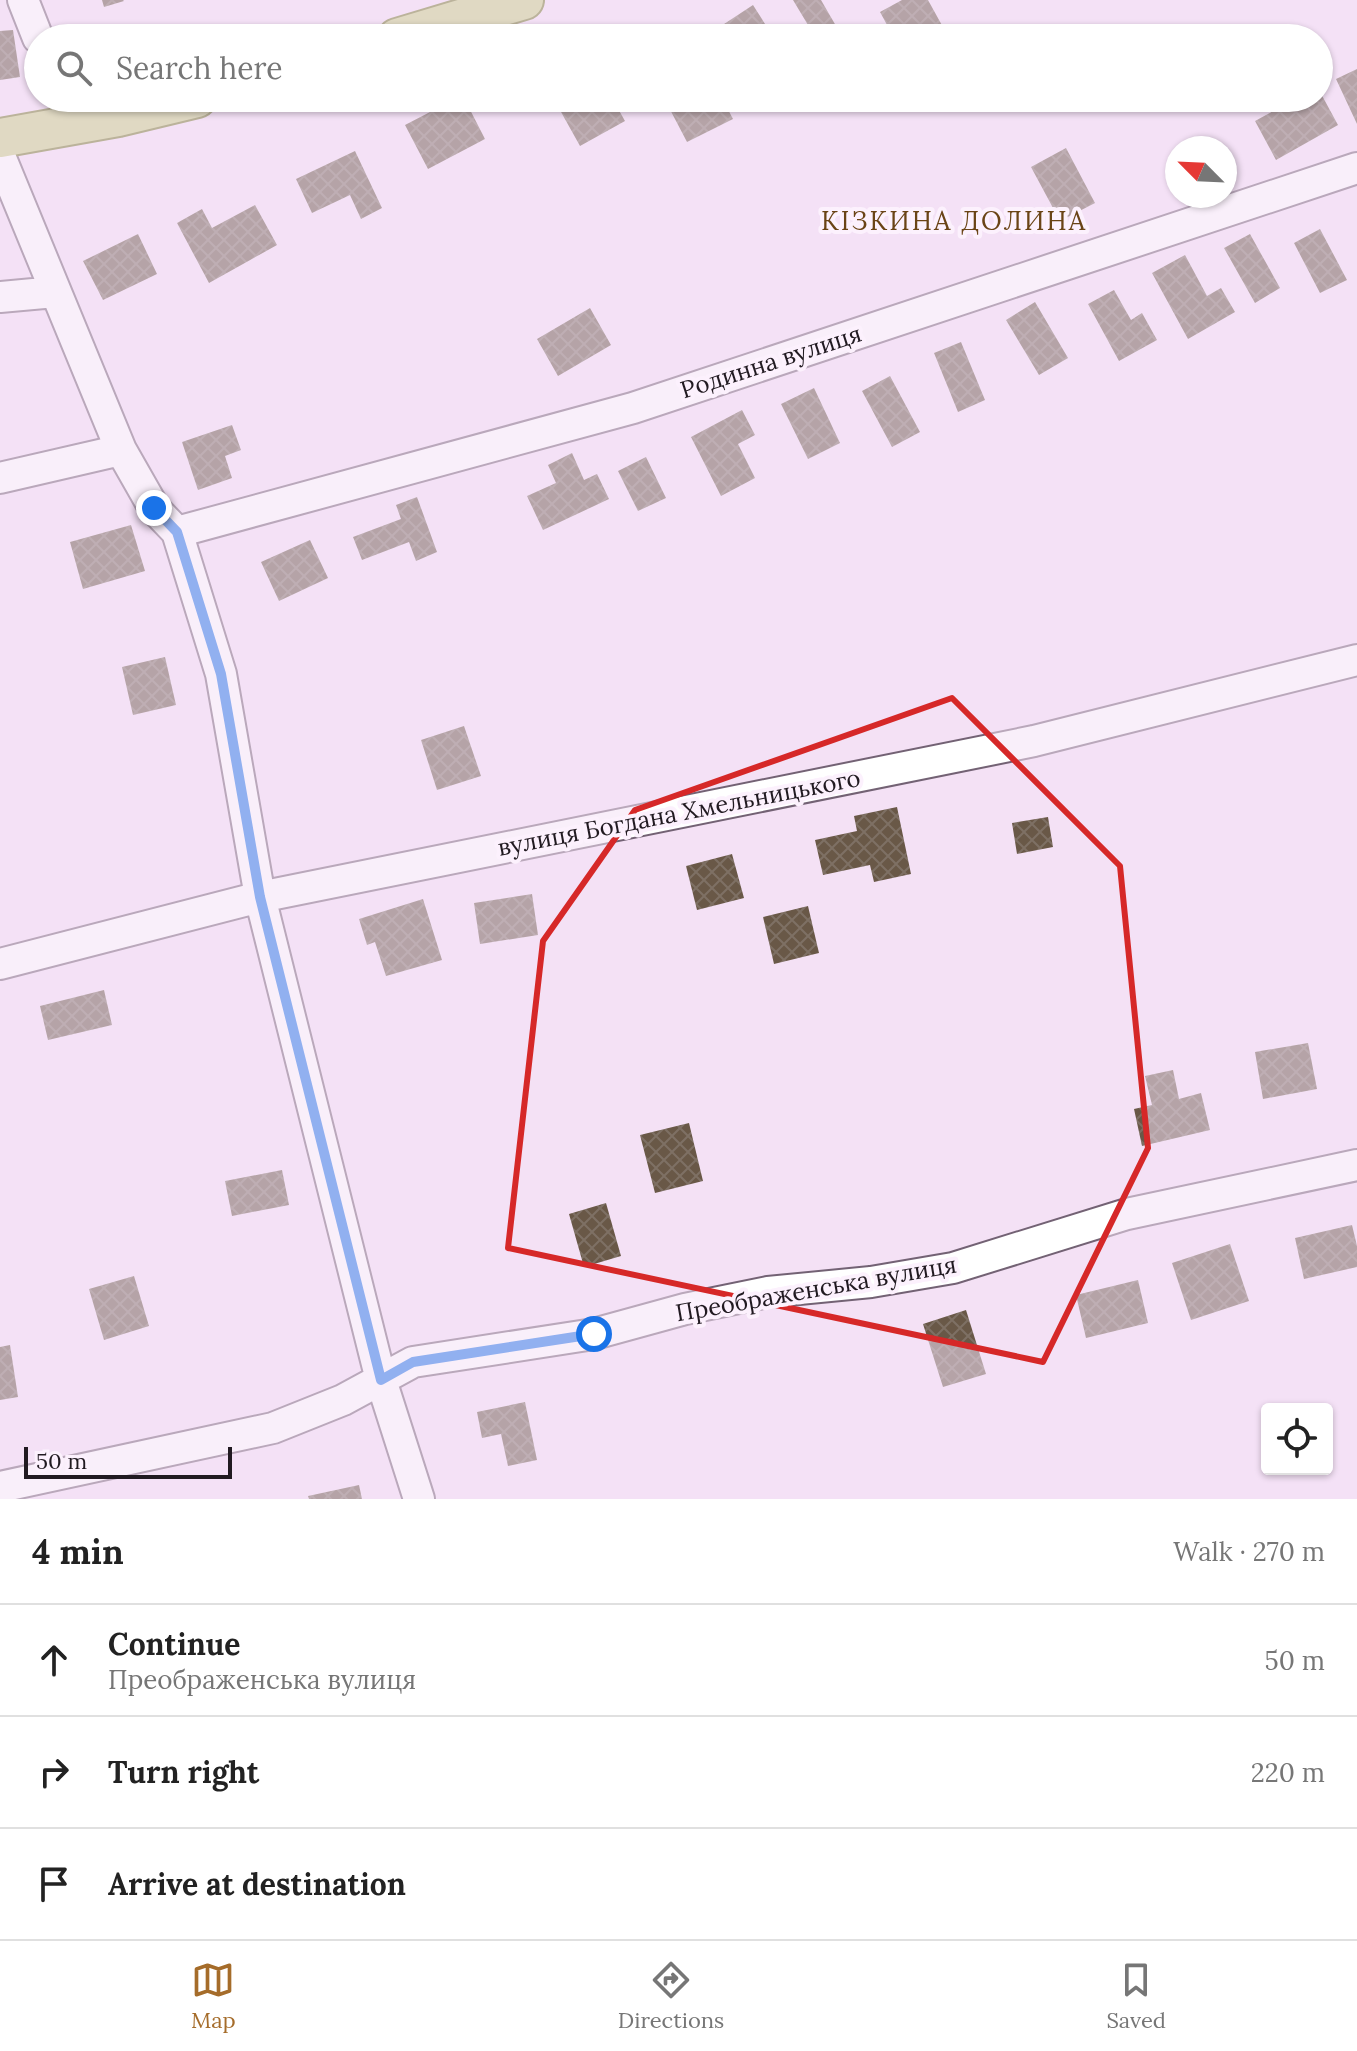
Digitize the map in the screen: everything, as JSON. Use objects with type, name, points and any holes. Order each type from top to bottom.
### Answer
[{"type":"main road","points":[[444,24],[524,0]]},
{"type":"main road","points":[[0,138],[66,112]]},
{"type":"street","points":[[23,0],[32,24]]},
{"type":"street","points":[[0,156],[121,450],[154,508],[177,532],[221,674],[260,897],[381,1380],[419,1499]]},
{"type":"street","name":"Родинна вулиця","points":[[177,532],[633,408],[1357,168]]},
{"type":"street","points":[[0,297],[55,292]]},
{"type":"street","points":[[0,478],[121,450]]},
{"type":"street","name":"вулиця Богдана Хмельницького","points":[[0,964],[260,897],[1034,741],[1357,660]]},
{"type":"street","name":"Преображенська вулиця","points":[[0,1487],[273,1428],[343,1400],[413,1362],[594,1334],[685,1309],[768,1292],[871,1282],[953,1268],[1127,1214],[1357,1165]]},
{"type":"highlighted area","points":[[952,698],[1120,866],[1148,1148],[1043,1362],[508,1248],[543,941],[635,810]]},
{"type":"building","points":[[102,0],[123,0],[124,1],[104,7]]},
{"type":"building","points":[[793,0],[821,0],[835,24],[807,24]]},
{"type":"building","points":[[902,0],[928,0],[941,24],[887,24],[880,12]]},
{"type":"building","points":[[753,5],[765,24],[724,24]]},
{"type":"building","points":[[13,30],[20,77],[0,80],[0,31]]},
{"type":"building","points":[[1357,69],[1357,124],[1336,79]]},
{"type":"building","points":[[430,112],[471,112],[485,139],[428,169],[405,125]]},
{"type":"building","points":[[561,112],[620,112],[625,121],[580,146]]},
{"type":"building","points":[[671,112],[729,112],[733,119],[687,142]]},
{"type":"building","points":[[1271,112],[1331,112],[1338,125],[1276,160],[1255,121]]},
{"type":"building","points":[[1066,148],[1095,203],[1060,221],[1031,167]]},
{"type":"building","points":[[355,151],[382,208],[361,219],[350,195],[312,213],[296,179]]},
{"type":"building","points":[[255,205],[277,245],[209,283],[177,223],[202,209],[212,228]]},
{"type":"building","points":[[1320,229],[1347,280],[1320,293],[1294,243]]},
{"type":"building","points":[[138,234],[157,274],[103,300],[83,261]]},
{"type":"building","points":[[1250,234],[1280,288],[1255,303],[1224,248]]},
{"type":"building","points":[[1185,255],[1207,296],[1221,288],[1235,312],[1188,339],[1152,273]]},
{"type":"building","points":[[1114,290],[1131,320],[1142,313],[1157,340],[1119,361],[1088,304]]},
{"type":"building","points":[[1035,302],[1068,358],[1039,375],[1006,320]]},
{"type":"building","points":[[590,308],[611,345],[558,376],[537,339]]},
{"type":"building","points":[[961,342],[985,400],[958,412],[934,353]]},
{"type":"building","points":[[890,376],[920,432],[892,447],[862,391]]},
{"type":"building","points":[[814,388],[840,443],[808,459],[781,404]]},
{"type":"building","points":[[742,410],[755,435],[738,444],[755,478],[721,496],[691,437]]},
{"type":"building","points":[[232,425],[241,450],[225,456],[232,478],[198,490],[182,442]]},
{"type":"building","points":[[572,453],[584,480],[597,474],[609,499],[543,530],[527,496],[556,483],[548,465]]},
{"type":"building","points":[[646,457],[666,498],[638,511],[618,471]]},
{"type":"building","points":[[417,497],[437,552],[416,561],[409,542],[362,560],[353,537],[401,519],[396,505]]},
{"type":"building","points":[[131,525],[145,571],[83,589],[70,542]]},
{"type":"building","points":[[310,540],[328,578],[279,601],[261,562]]},
{"type":"building","points":[[165,657],[176,705],[133,715],[122,667]]},
{"type":"building","points":[[464,726],[481,776],[437,790],[421,740]]},
{"type":"building","points":[[897,807],[911,874],[874,882],[870,865],[823,875],[815,840],[857,831],[854,816]]},
{"type":"building","points":[[1048,817],[1053,847],[1017,854],[1012,823]]},
{"type":"building","points":[[732,854],[744,898],[697,910],[686,866]]},
{"type":"building","points":[[532,894],[538,935],[480,944],[474,903]]},
{"type":"building","points":[[423,899],[442,960],[386,976],[375,942],[367,945],[359,919]]},
{"type":"building","points":[[808,906],[819,953],[774,964],[763,917]]},
{"type":"building","points":[[104,990],[112,1025],[48,1040],[40,1006]]},
{"type":"building","points":[[1308,1043],[1317,1089],[1263,1099],[1255,1052]]},
{"type":"building","points":[[1173,1070],[1179,1099],[1201,1093],[1210,1130],[1142,1146],[1134,1109],[1152,1105],[1145,1076]]},
{"type":"building","points":[[689,1123],[703,1181],[655,1193],[640,1135]]},
{"type":"building","points":[[282,1170],[289,1205],[232,1216],[225,1181]]},
{"type":"building","points":[[606,1203],[621,1256],[584,1267],[569,1214]]},
{"type":"building","points":[[1352,1225],[1357,1246],[1357,1267],[1304,1279],[1295,1238]]},
{"type":"building","points":[[1230,1244],[1249,1301],[1191,1320],[1172,1263]]},
{"type":"building","points":[[134,1276],[149,1326],[104,1340],[89,1289]]},
{"type":"building","points":[[1138,1280],[1148,1323],[1086,1338],[1076,1295]]},
{"type":"building","points":[[966,1310],[986,1374],[943,1387],[923,1324]]},
{"type":"building","points":[[10,1345],[18,1397],[0,1400],[0,1347]]},
{"type":"building","points":[[525,1402],[537,1460],[508,1466],[501,1434],[482,1438],[477,1412]]},
{"type":"building","points":[[359,1485],[362,1499],[309,1499],[308,1496]]},
{"type":"district","name":"КІЗКИНА ДОЛИНА","points":[[954,221]]},
{"type":"route","points":[[154,508],[177,532],[221,674],[260,897],[381,1380],[413,1362],[594,1334]]}]
